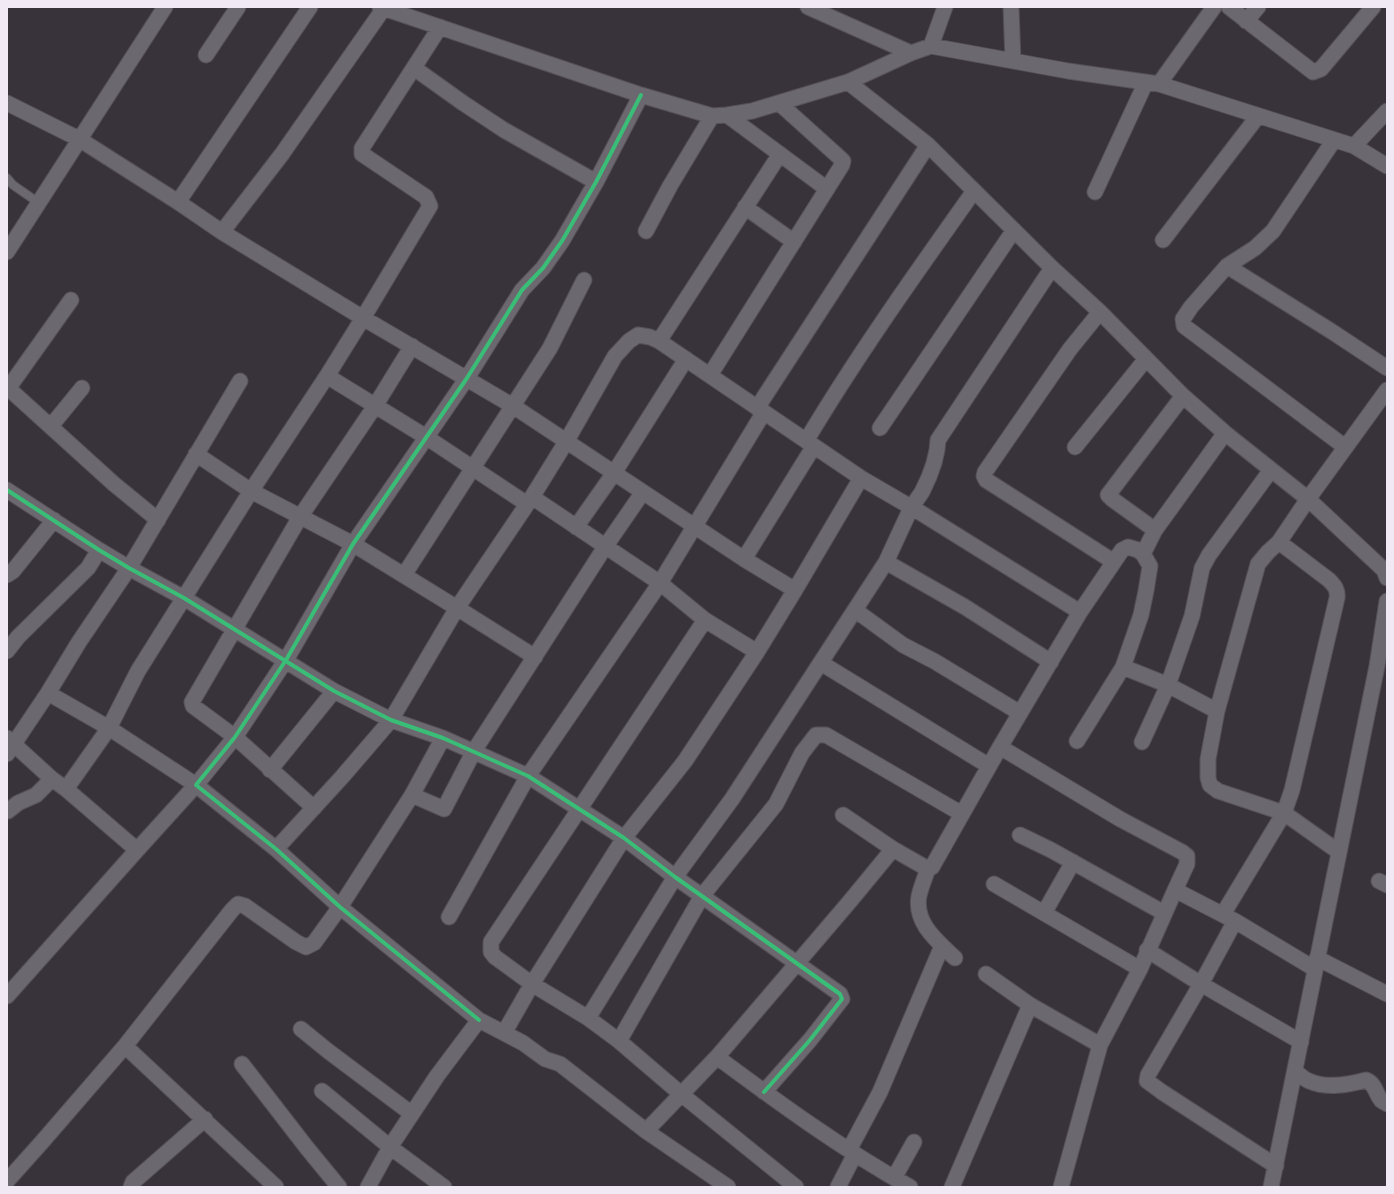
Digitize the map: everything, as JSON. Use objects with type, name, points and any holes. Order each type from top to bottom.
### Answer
[{"type":"street","points":[[7,252],[165,7]]},
{"type":"street","points":[[206,55],[238,7]]},
{"type":"street","points":[[178,202],[310,7]]},
{"type":"street","points":[[808,7],[911,53]]},
{"type":"street","points":[[931,46],[945,7]]},
{"type":"street","points":[[1011,7],[1013,61]]},
{"type":"street","points":[[1094,192],[1152,83],[1214,7]]},
{"type":"street","points":[[1228,7],[1313,72],[1321,69],[1373,7]]},
{"type":"street","points":[[1246,22],[1258,7]]},
{"type":"street","points":[[222,232],[282,154],[382,8],[641,95],[712,116],[752,111],[848,82],[911,53],[931,46],[1068,71],[1152,83],[1354,146],[1387,166]]},
{"type":"street","points":[[66,789],[109,728],[138,671],[250,491],[327,376],[430,206],[426,197],[362,154],[362,148],[440,27]]},
{"type":"street","points":[[414,68],[504,130],[596,182]]},
{"type":"street","points":[[848,82],[928,145],[1052,268],[1100,312],[1183,396],[1225,433],[1308,498],[1384,570],[1387,578]]},
{"type":"street","points":[[7,996],[196,785],[235,737],[286,660],[353,544],[466,378],[522,290],[544,268],[562,241],[596,182],[641,95]]},
{"type":"street","points":[[7,103],[79,140],[178,202],[222,232],[363,318],[513,406],[695,525],[744,559],[795,590]]},
{"type":"street","points":[[710,375],[842,165],[840,158],[779,103]]},
{"type":"street","points":[[1354,146],[1387,111]]},
{"type":"street","points":[[727,115],[827,189]]},
{"type":"street","points":[[646,231],[670,186],[712,116]]},
{"type":"street","points":[[1163,240],[1258,116]]},
{"type":"street","points":[[1334,140],[1273,231],[1255,248],[1227,266],[1191,307],[1183,319],[1184,326],[1345,447]]},
{"type":"street","points":[[449,917],[528,776],[660,584],[760,410],[928,145]]},
{"type":"street","points":[[659,341],[780,154]]},
{"type":"street","points":[[744,559],[810,444],[832,396],[903,291],[974,191]]},
{"type":"street","points":[[745,207],[794,242]]},
{"type":"street","points":[[880,428],[1014,230]]},
{"type":"street","points":[[1227,266],[1387,368]]},
{"type":"street","points":[[588,1018],[675,877],[732,799],[886,562],[911,508],[922,492],[932,470],[938,440],[1052,268]]},
{"type":"street","points":[[404,575],[550,348],[584,280]]},
{"type":"street","points":[[71,300],[8,389],[114,484],[158,520]]},
{"type":"street","points":[[1100,312],[1070,348],[984,472],[984,476],[986,480],[1114,562]]},
{"type":"street","points":[[276,849],[391,720],[457,608],[530,500],[566,442],[615,356],[629,341],[638,335],[650,337],[659,341],[861,478],[1080,612]]},
{"type":"street","points":[[314,808],[235,737],[193,706],[192,702],[300,517],[375,406],[412,346]]},
{"type":"street","points":[[1075,448],[1146,358]]},
{"type":"street","points":[[576,527],[614,473],[686,359]]},
{"type":"street","points":[[327,376],[473,468],[576,527],[660,584],[705,620],[756,652]]},
{"type":"street","points":[[137,850],[66,789],[9,745],[48,693],[79,642],[129,568],[240,381]]},
{"type":"street","points":[[51,426],[82,388]]},
{"type":"street","points":[[1339,852],[1284,813],[1218,791],[1210,785],[1208,778],[1208,759],[1217,711],[1258,564],[1279,542],[1308,498],[1387,390]]},
{"type":"street","points":[[1155,530],[1108,495],[1183,396]]},
{"type":"street","points":[[1143,554],[1155,530],[1225,433]]},
{"type":"street","points":[[196,454],[250,491],[353,544],[535,657]]},
{"type":"street","points":[[1142,742],[1168,685],[1192,616],[1202,568],[1209,555],[1271,470]]},
{"type":"street","points":[[504,1032],[532,984],[624,838],[685,761],[756,652],[795,590],[861,478]]},
{"type":"street","points":[[7,490],[99,550],[184,598],[334,691],[391,720],[443,738],[528,776],[580,808],[624,838],[675,877],[840,994],[842,999],[810,1040],[764,1092]]},
{"type":"street","points":[[412,795],[444,809],[474,751],[604,547],[643,492]]},
{"type":"street","points":[[7,575],[13,571],[54,520]]},
{"type":"street","points":[[1276,1166],[1147,1081],[1148,1075],[1201,984],[1229,918],[1284,813],[1292,790],[1338,591],[1334,584],[1279,542]]},
{"type":"street","points":[[955,958],[942,946],[923,924],[920,916],[919,897],[928,869],[932,867],[1000,747],[1080,612],[1122,550],[1128,547],[1138,550],[1143,554],[1150,566],[1141,615],[1123,667],[1077,741]]},
{"type":"street","points":[[7,650],[88,568],[99,550]]},
{"type":"street","points":[[886,562],[965,607],[1051,662]]},
{"type":"street","points":[[1271,1187],[1296,1072],[1339,852],[1382,667],[1387,601]]},
{"type":"street","points":[[855,610],[903,645],[934,661],[1020,713]]},
{"type":"street","points":[[705,620],[491,942],[491,952],[495,957],[532,984],[588,1018],[618,1041],[796,1187]]},
{"type":"street","points":[[821,662],[989,766]]},
{"type":"street","points":[[1123,667],[1168,685],[1217,711]]},
{"type":"street","points":[[270,770],[334,691]]},
{"type":"street","points":[[48,693],[109,728],[196,785],[276,849],[340,906],[479,1020],[523,1043],[545,1059],[560,1064],[646,1131],[728,1187]]},
{"type":"street","points":[[618,1041],[702,896],[776,804],[802,753],[816,735],[826,735],[962,814]]},
{"type":"street","points":[[7,1181],[125,1046],[238,904],[245,906],[296,942],[306,947],[314,943],[340,906],[412,795],[443,738]]},
{"type":"street","points":[[1000,747],[1120,819],[1187,856],[1187,864],[1147,950],[1140,969],[1100,1045],[1061,1187]]},
{"type":"street","points":[[8,811],[18,803],[36,795],[52,778]]},
{"type":"street","points":[[843,815],[893,849],[928,869]]},
{"type":"street","points":[[1020,835],[1073,862],[1164,914]]},
{"type":"street","points":[[646,1131],[717,1057],[893,849]]},
{"type":"street","points":[[1044,913],[1073,862]]},
{"type":"street","points":[[994,884],[1140,969]]},
{"type":"street","points":[[1175,890],[1316,964],[1387,994]]},
{"type":"street","points":[[838,1187],[942,946]]},
{"type":"street","points":[[1147,950],[1201,984],[1301,1042]]},
{"type":"street","points":[[986,974],[1030,1005],[1100,1045]]},
{"type":"street","points":[[952,1187],[1030,1005]]},
{"type":"street","points":[[368,1187],[390,1147],[437,1076],[479,1020]]},
{"type":"street","points":[[301,1029],[412,1114]]},
{"type":"street","points":[[125,1046],[276,1187]]},
{"type":"street","points":[[717,1057],[764,1092],[852,1152],[910,1187]]},
{"type":"street","points":[[242,1064],[339,1187]]},
{"type":"street","points":[[1296,1072],[1310,1081],[1324,1085],[1340,1086],[1366,1080],[1375,1088],[1381,1100],[1387,1104]]},
{"type":"street","points":[[322,1091],[390,1147],[444,1187]]},
{"type":"street","points":[[131,1187],[133,1182],[204,1120]]},
{"type":"street","points":[[894,1178],[914,1142]]},
{"type":"lane","points":[[7,178],[14,185],[39,203]]},
{"type":"cycle path","points":[[479,1020],[340,907],[276,849],[196,785],[235,737],[286,660],[353,544],[467,378],[522,290],[543,268],[562,241],[596,182],[641,95]]},
{"type":"cycle path","points":[[7,490],[99,550],[184,598],[334,691],[391,720],[443,738],[528,776],[624,838],[675,877],[840,994],[842,999],[810,1040],[764,1092]]}]
